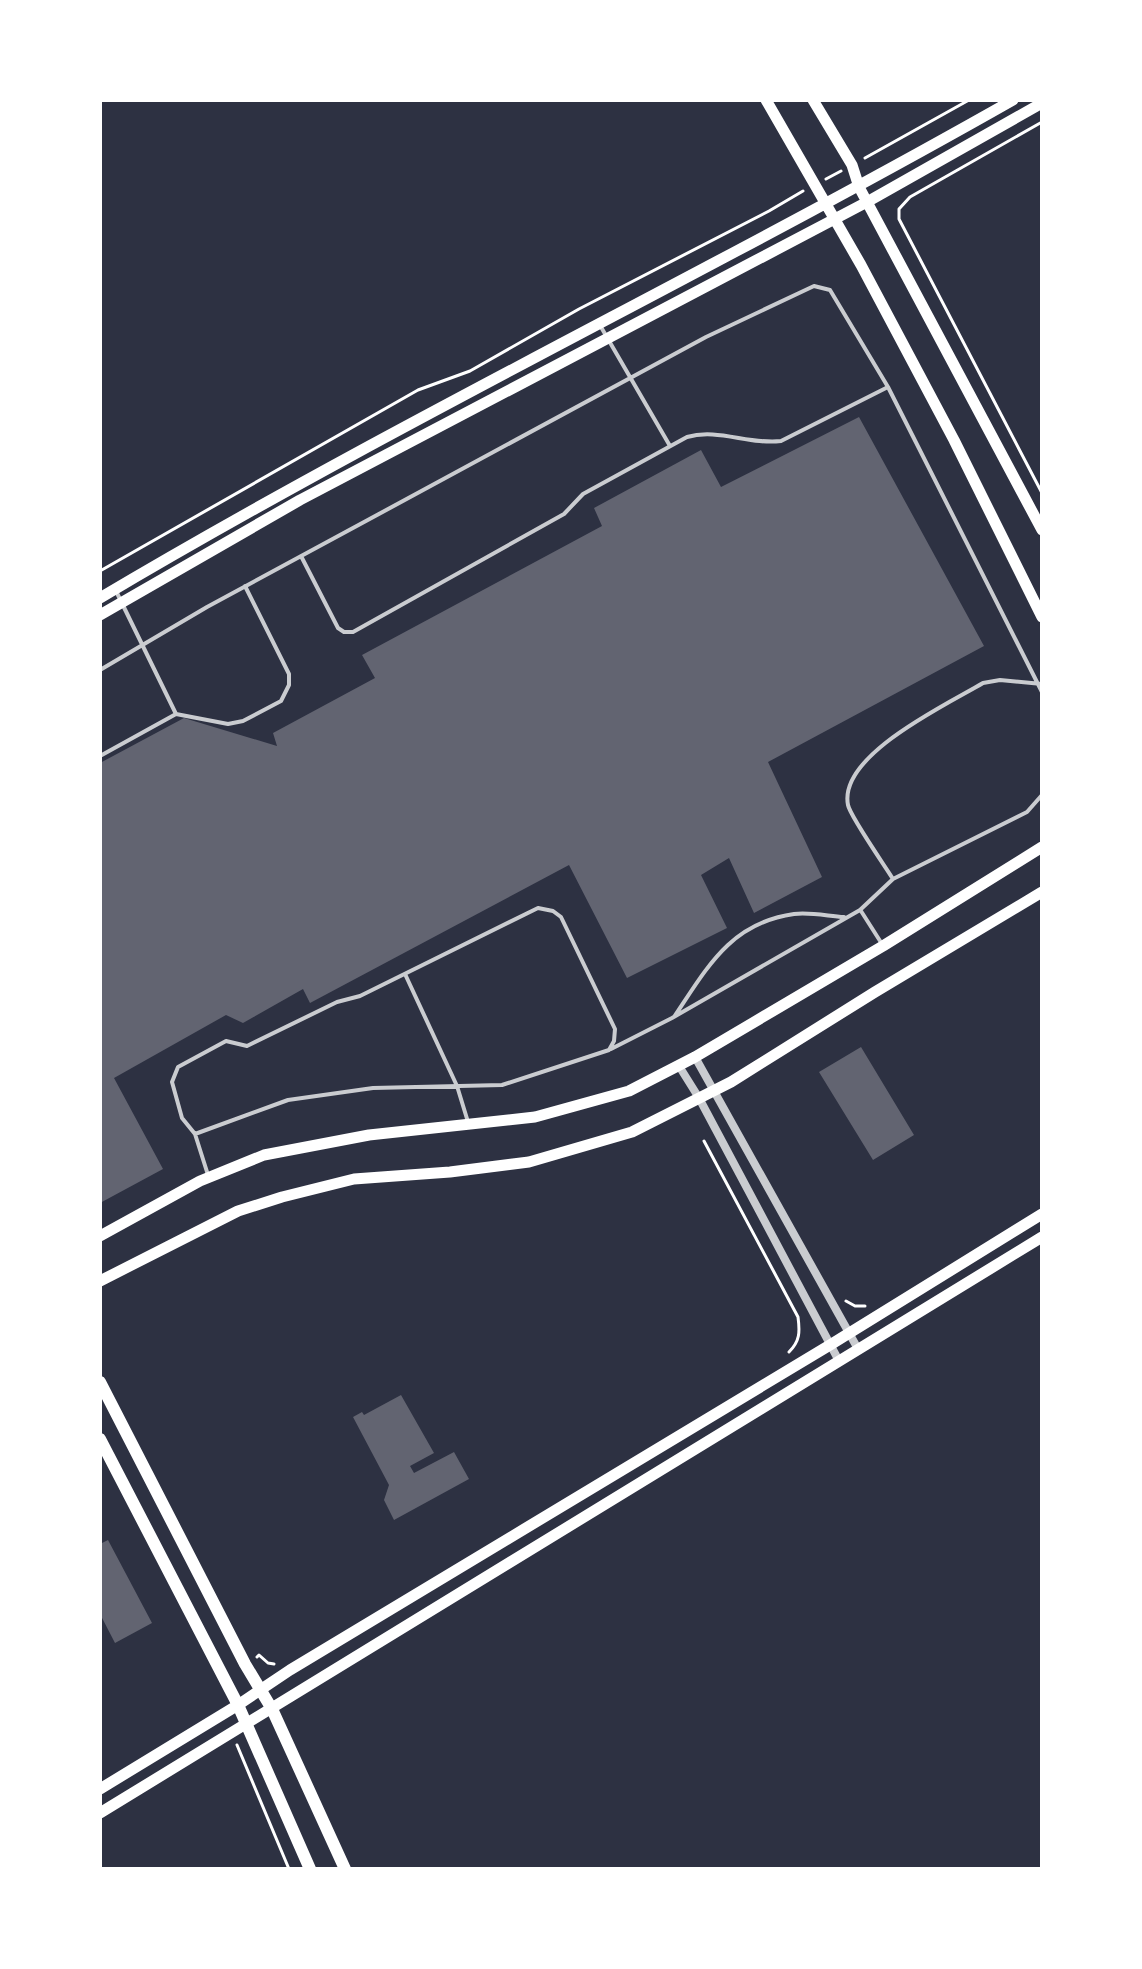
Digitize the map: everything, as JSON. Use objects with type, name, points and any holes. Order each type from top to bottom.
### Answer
[{"type":"main road","points":[[766,100],[861,265],[954,440],[1042,617]]},
{"type":"main road","points":[[813,100],[852,165],[859,187],[1042,530]]},
{"type":"main road","points":[[100,598],[292,487],[859,187],[1013,100]]},
{"type":"main road","points":[[100,615],[300,500],[867,202],[1042,103]]},
{"type":"main road","points":[[100,1236],[209,1178],[264,1155],[369,1135],[535,1117],[629,1091],[695,1057],[883,946],[1042,847]]},
{"type":"main road","points":[[100,1281],[238,1211],[282,1197],[354,1179],[529,1162],[632,1132],[714,1092],[1042,892]]},
{"type":"main road","points":[[100,1789],[1042,1214]]},
{"type":"main road","points":[[100,1813],[1042,1237]]},
{"type":"main road","points":[[100,1382],[259,1690],[272,1709],[345,1869]]},
{"type":"main road","points":[[100,1439],[238,1705],[310,1869]]},
{"type":"street","points":[[695,1057],[858,1349]]},
{"type":"street","points":[[679,1066],[839,1361]]},
{"type":"lane","points":[[100,670],[245,586],[706,337],[814,286],[830,290],[888,387],[1042,692]]},
{"type":"lane","points":[[599,325],[670,446]]},
{"type":"lane","points":[[301,556],[338,628],[353,632],[564,514],[583,494],[698,433],[765,443],[781,441],[888,387]]},
{"type":"lane","points":[[100,756],[176,714],[234,723],[281,701],[286,693],[289,674],[245,586]]},
{"type":"lane","points":[[115,589],[176,714]]},
{"type":"lane","points":[[893,879],[848,806],[850,788],[857,770],[880,745],[983,683],[1000,680],[1040,685]]},
{"type":"lane","points":[[195,1134],[288,1100],[373,1088],[502,1085],[609,1050],[672,1018],[847,918],[893,879],[1027,812],[1042,795]]},
{"type":"lane","points":[[209,1178],[195,1134],[182,1118],[172,1082],[178,1067],[226,1041],[247,1046],[337,1002],[360,996],[538,908],[553,911],[561,917],[615,1029],[609,1050]]},
{"type":"lane","points":[[860,910],[883,946]]},
{"type":"lane","points":[[672,1018],[712,960],[736,936],[760,923],[796,914],[847,918]]},
{"type":"lane","points":[[405,974],[457,1086],[469,1124]]},
{"type":"path","points":[[826,179],[969,100]]},
{"type":"path","points":[[1042,122],[910,197],[899,209],[899,219],[1042,493]]},
{"type":"path","points":[[100,571],[418,390],[470,371],[579,309],[801,192]]},
{"type":"path","points":[[704,1141],[795,1311]]},
{"type":"path","points":[[232,1734],[289,1869]]},
{"type":"building","points":[[859,417],[984,646],[768,762],[822,877],[754,913],[729,858],[701,875],[727,928],[627,978],[569,865],[310,1003],[303,989],[243,1023],[226,1015],[114,1078],[163,1169],[100,1203],[100,763],[184,718],[277,746],[273,733],[375,678],[362,655],[602,526],[594,508],[701,450],[721,487]]},
{"type":"building","points":[[861,1047],[914,1135],[873,1160],[819,1072]]},
{"type":"building","points":[[401,1395],[434,1453],[410,1466],[414,1473],[454,1452],[469,1479],[394,1520],[384,1500],[389,1485],[353,1417],[362,1412],[364,1415]]},
{"type":"building","points":[[108,1540],[152,1623],[115,1643],[100,1614],[100,1544]]}]
